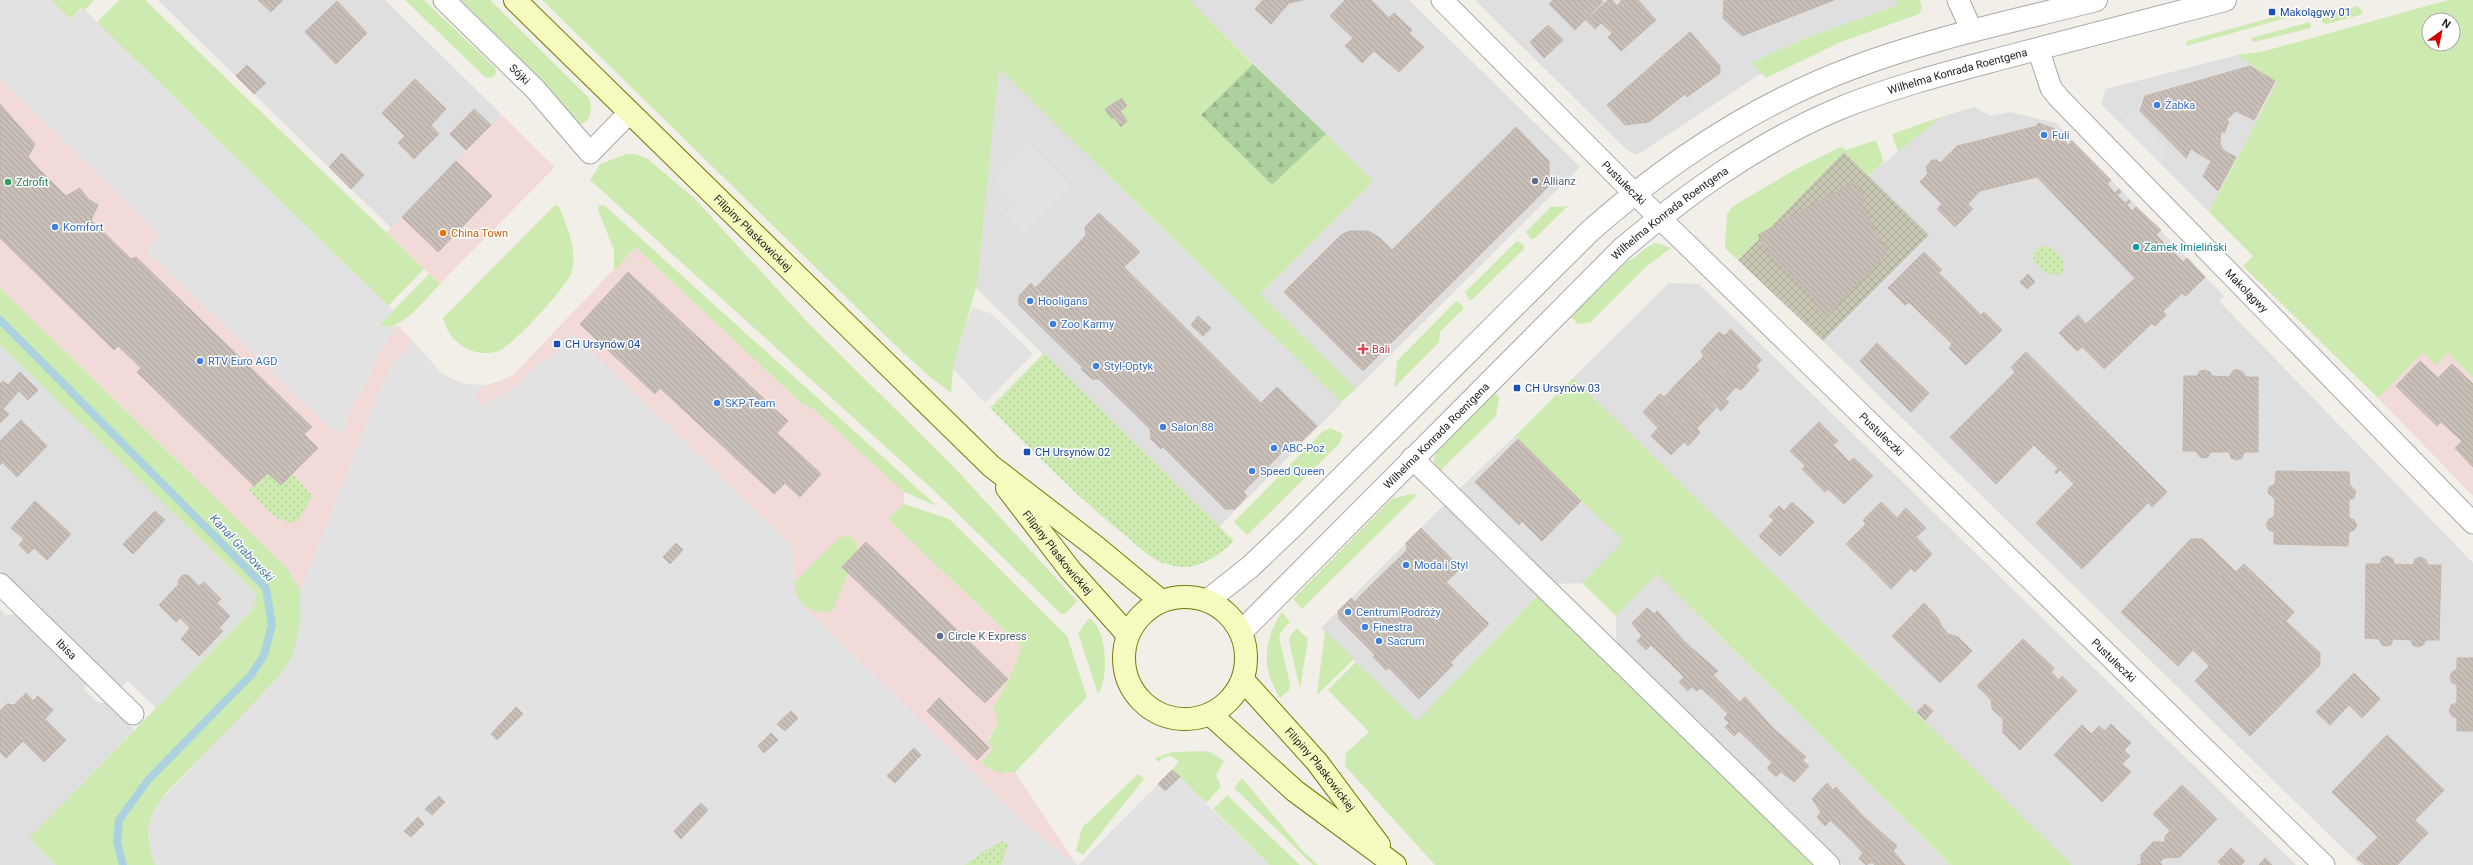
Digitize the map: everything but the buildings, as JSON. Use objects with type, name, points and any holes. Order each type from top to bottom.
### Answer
[{"type":"main road","name":"Filipiny Płaskowickiej","points":[[515,0],[991,466],[1096,547],[1161,601]]},
{"type":"main road","name":"Filipiny Płaskowickiej","points":[[991,466],[1070,570],[1128,635]]},
{"type":"main road","points":[[1176,597],[1192,597],[1207,600],[1223,610],[1241,632],[1246,648],[1246,664],[1243,680],[1230,700],[1210,714],[1200,718],[1177,719],[1153,710],[1142,701],[1126,676],[1124,655],[1128,635],[1137,620],[1148,609],[1161,601],[1176,597]]},
{"type":"main road","name":"Filipiny Płaskowickiej","points":[[1243,680],[1317,762],[1394,864]]},
{"type":"main road","name":"Filipiny Płaskowickiej","points":[[1210,714],[1295,791],[1394,864]]},
{"type":"street","name":"Sójki","points":[[444,0],[535,89],[590,153],[629,113]]},
{"type":"street","name":"Pustułeczki","points":[[1442,0],[1634,193],[2324,865]]},
{"type":"street","points":[[1958,0],[1972,31]]},
{"type":"street","points":[[1207,600],[1250,567],[1291,528],[1590,231],[1634,193],[1722,131],[1798,90],[1852,68],[1972,31],[2096,0]]},
{"type":"street","name":"Wilhelma Konrada Roentgena","points":[[1241,632],[1587,282],[1660,217],[1748,155],[1838,109],[1920,80],[2225,0]]},
{"type":"street","name":"Makolągwy","points":[[2038,49],[2051,88],[2058,97],[2473,523]]},
{"type":"street","points":[[1412,458],[1829,865]]},
{"type":"street","name":"Ibisa","points":[[0,584],[133,714]]},
{"type":"shaded area","points":[[0,0],[51,0],[70,19],[85,10],[393,311],[380,324],[392,327],[399,326],[437,370],[455,381],[474,386],[485,385],[500,381],[513,375],[635,247],[802,404],[812,408],[904,492],[904,504],[888,519],[1022,647],[1008,681],[993,708],[998,721],[989,738],[1005,773],[1015,772],[1077,865],[156,865],[286,567],[0,288]]},
{"type":"shaded area","points":[[0,0],[51,0],[70,19],[82,8],[393,311],[380,325],[386,327],[399,326],[375,357],[374,368],[346,418],[348,424],[345,431],[332,430],[146,250],[160,236],[0,79]]},
{"type":"shaded area","points":[[158,0],[385,0],[502,115],[391,228]]},
{"type":"shaded area","points":[[1189,0],[1409,0],[1580,167],[1356,389],[1260,294],[1372,180]]},
{"type":"shaded area","points":[[1475,0],[1896,0],[1898,5],[1803,39],[1752,63],[1762,73],[1637,155],[1627,150]]},
{"type":"shaded area","points":[[2237,55],[2277,81],[2209,212],[2101,104],[2106,89]]},
{"type":"shaded area","points":[[999,69],[1342,403],[1219,527],[976,288]]},
{"type":"shaded area","points":[[1974,107],[1991,116],[2010,112],[2056,123],[2224,296],[2219,301],[2473,563],[2473,865],[2360,865],[1823,341],[1929,235],[1868,176],[1941,117]]},
{"type":"shaded area","points":[[2132,110],[2172,152],[2161,163],[2120,121]]},
{"type":"shaded area","points":[[502,115],[555,167],[440,284],[386,233]]},
{"type":"shaded area","points":[[1028,142],[1073,186],[1024,235],[1003,214],[1016,201],[993,178]]},
{"type":"shaded area","points":[[1844,152],[1929,235],[1823,341],[1738,260]]},
{"type":"shaded area","points":[[1669,283],[1699,284],[2296,865],[2072,865],[1573,378]]},
{"type":"shaded area","points":[[972,308],[991,313],[1033,354],[985,403],[953,369],[960,340]]},
{"type":"shaded area","points":[[573,334],[793,546],[795,595],[803,605],[1029,827],[1077,865],[1001,865],[1008,848],[1008,845],[1003,841],[997,843],[964,865],[156,865],[150,849],[148,825],[159,802],[282,673],[292,657],[300,626],[300,591],[378,394],[393,364],[413,341],[445,377],[465,384],[485,385],[474,396],[483,405],[515,388],[541,361],[549,358]]},
{"type":"shaded area","points":[[0,345],[256,593],[254,608],[156,708],[128,681],[120,688],[0,570]]},
{"type":"shaded area","points":[[2422,353],[2448,353],[2473,378],[2473,496],[2378,398]]},
{"type":"shaded area","points":[[1515,436],[1623,541],[1582,583],[1554,584],[1459,489]]},
{"type":"shaded area","points":[[1445,504],[1538,595],[1417,722],[1321,628]]},
{"type":"shaded area","points":[[1657,574],[1951,865],[1843,865],[1616,643],[1616,616]]},
{"type":"shaded area","points":[[0,609],[5,615],[20,615],[87,682],[84,689],[97,702],[107,703],[134,730],[29,838],[56,865],[0,865]]},
{"type":"shaded area","points":[[1172,770],[1186,784],[1269,865],[1078,865]]},
{"type":"green space","points":[[51,0],[94,0],[85,10],[81,8],[70,19]]},
{"type":"green space","points":[[119,0],[145,0],[424,269],[388,306],[97,22]]},
{"type":"green space","points":[[405,0],[424,0],[495,68],[496,73],[494,77],[486,78]]},
{"type":"green space","points":[[458,0],[490,0],[590,99],[591,110],[588,120],[582,124],[576,123]]},
{"type":"green space","points":[[542,0],[1189,0],[1253,64],[1201,115],[1272,185],[1326,134],[1373,181],[1260,294],[1356,389],[1341,402],[999,69],[977,284],[953,369],[951,393],[929,376],[898,348]]},
{"type":"green space","points":[[1896,0],[1919,0],[1922,8],[1919,14],[1841,42],[1766,78],[1752,63],[1803,39],[1898,5]]},
{"type":"green space","points":[[2448,0],[2473,0],[2473,378],[2448,353],[2436,365],[2422,353],[2378,398],[2243,266],[2253,256],[2209,212],[2277,82],[2237,55],[2265,51]]},
{"type":"green space","points":[[2358,6],[2363,12],[2360,15],[2326,24],[2323,23],[2322,19],[2324,17]]},
{"type":"green space","points":[[2306,8],[2308,12],[2186,46],[2187,41]]},
{"type":"green space","points":[[2310,22],[2311,28],[2254,42],[2251,38]]},
{"type":"green space","points":[[1253,64],[1326,134],[1272,185],[1201,115]]},
{"type":"green space","points":[[1941,117],[1898,152],[1892,134]]},
{"type":"green space","points":[[1876,140],[1884,162],[1868,176],[1844,152],[1738,260],[1725,248],[1727,214],[1733,206],[1796,169],[1841,147],[1847,150]]},
{"type":"green space","points":[[627,154],[636,154],[648,159],[695,199],[810,325],[953,466],[1077,601],[1066,613],[1061,614],[930,487],[590,180],[600,164]]},
{"type":"green space","points":[[555,205],[559,207],[571,239],[573,263],[569,278],[551,301],[527,327],[506,347],[499,351],[480,353],[471,351],[456,342],[446,327],[443,318]]},
{"type":"green space","points":[[599,205],[605,206],[937,506],[904,492],[812,408],[802,404],[635,247],[614,271],[614,250],[598,210]]},
{"type":"green space","points":[[1568,206],[1535,238],[1531,239],[1526,232],[1551,207]]},
{"type":"green space","points":[[1517,241],[1524,245],[1524,249],[1472,300],[1469,300],[1465,292]]},
{"type":"green space","points":[[1656,243],[1671,248],[1647,266],[1590,323],[1578,324],[1571,317],[1629,260],[1633,259],[1645,248]]},
{"type":"green space","points":[[2046,246],[2057,252],[2062,259],[2064,271],[2059,275],[2047,274],[2034,261],[2034,252],[2040,247]]},
{"type":"green space","points":[[429,274],[440,284],[420,305],[412,313],[395,325],[387,327],[380,324]]},
{"type":"green space","points":[[0,288],[286,567],[300,591],[302,610],[297,644],[283,673],[165,794],[154,812],[149,828],[149,837],[152,855],[156,865],[56,865],[29,838],[254,608],[256,593],[0,345]]},
{"type":"green space","points":[[1456,301],[1463,306],[1463,309],[1440,332],[1439,342],[1394,388],[1397,361]]},
{"type":"green space","points":[[1044,353],[1234,541],[1210,560],[1202,564],[1184,567],[1174,566],[1158,561],[1148,555],[1108,521],[1039,458],[990,408]]},
{"type":"green space","points":[[1573,378],[2072,865],[1951,865],[1657,574],[1616,616],[1582,583],[1623,541],[1515,436]]},
{"type":"green space","points":[[1495,393],[1499,397],[1496,416],[1437,474],[1434,459],[1437,450]]},
{"type":"green space","points":[[1331,428],[1343,434],[1339,444],[1247,535],[1234,522],[1323,431]]},
{"type":"green space","points":[[268,473],[292,474],[312,496],[298,521],[284,521],[277,518],[249,490]]},
{"type":"green space","points":[[1410,494],[1417,495],[1302,609],[1293,599],[1392,499]]},
{"type":"green space","points":[[904,504],[949,519],[1067,636],[1087,697],[1015,772],[998,773],[981,763],[993,749],[988,743],[998,721],[993,708],[1008,681],[1022,647],[888,519]]},
{"type":"green space","points":[[848,536],[854,539],[858,550],[832,611],[818,612],[811,610],[801,602],[797,596],[795,582],[840,537]]},
{"type":"green space","points":[[1538,595],[1815,865],[1435,865],[1345,766],[1346,753],[1369,732],[1328,690],[1356,662],[1417,721]]},
{"type":"green space","points":[[1282,612],[1290,622],[1281,632],[1279,638],[1290,684],[1289,690],[1280,698],[1270,676],[1267,666],[1267,655],[1271,634]]},
{"type":"green space","points":[[1089,618],[1100,632],[1105,654],[1104,677],[1102,687],[1098,694],[1078,633]]},
{"type":"green space","points":[[1297,628],[1308,639],[1300,689],[1289,642],[1290,636]]},
{"type":"green space","points":[[1325,631],[1354,659],[1317,695]]},
{"type":"green space","points":[[1204,751],[1212,753],[1224,761],[1216,775],[1221,787],[1206,803],[1172,770],[1179,762],[1171,756],[1163,758],[1159,762],[1155,758],[1172,752]]},
{"type":"green space","points":[[1138,774],[1144,779],[1083,855],[1076,851],[1082,828]]},
{"type":"green space","points":[[1242,778],[1302,850],[1318,865],[1313,865],[1234,788]]},
{"type":"green space","points":[[1227,795],[1300,865],[1269,865],[1213,809]]},
{"type":"green space","points":[[1004,841],[1008,845],[1001,865],[964,865],[997,843]]},
{"type":"waterway","name":"Kanał Grabowski","points":[[0,320],[266,588],[272,625],[264,655],[251,675],[148,780],[119,820],[117,842],[123,865]]},
{"type":"place","name":"Makolągwy 01","points":[[2272,12]]},
{"type":"place","name":"Żabka","points":[[2157,105]]},
{"type":"place","name":"Fuli","points":[[2044,135]]},
{"type":"place","name":"Allianz","points":[[1535,181]]},
{"type":"place","name":"Zdrofit","points":[[8,182]]},
{"type":"place","name":"Komfort","points":[[55,227]]},
{"type":"place","name":"China Town","points":[[443,233]]},
{"type":"place","name":"Zamek Imieliński","points":[[2136,247]]},
{"type":"place","name":"Hooligans","points":[[1030,301]]},
{"type":"place","name":"Zoo Karmy","points":[[1053,324]]},
{"type":"place","name":"CH Ursynów 04","points":[[557,344]]},
{"type":"place","name":"Bali","points":[[1363,349]]},
{"type":"place","name":"RTV Euro AGD","points":[[200,361]]},
{"type":"place","name":"Styl-Optyk","points":[[1096,366]]},
{"type":"place","name":"CH Ursynów 03","points":[[1517,388]]},
{"type":"place","name":"SKP Team","points":[[717,403]]},
{"type":"place","name":"Salon 88","points":[[1163,427]]},
{"type":"place","name":"ABC-Poż","points":[[1274,448]]},
{"type":"place","name":"CH Ursynów 02","points":[[1027,452]]},
{"type":"place","name":"Speed Queen","points":[[1252,471]]},
{"type":"place","name":"Moda i Styl","points":[[1406,565]]},
{"type":"place","name":"Centrum Podróży","points":[[1348,612]]},
{"type":"place","name":"Finestra","points":[[1365,627]]},
{"type":"place","name":"Circle K Express","points":[[940,636]]},
{"type":"place","name":"Sacrum","points":[[1379,641]]}]
